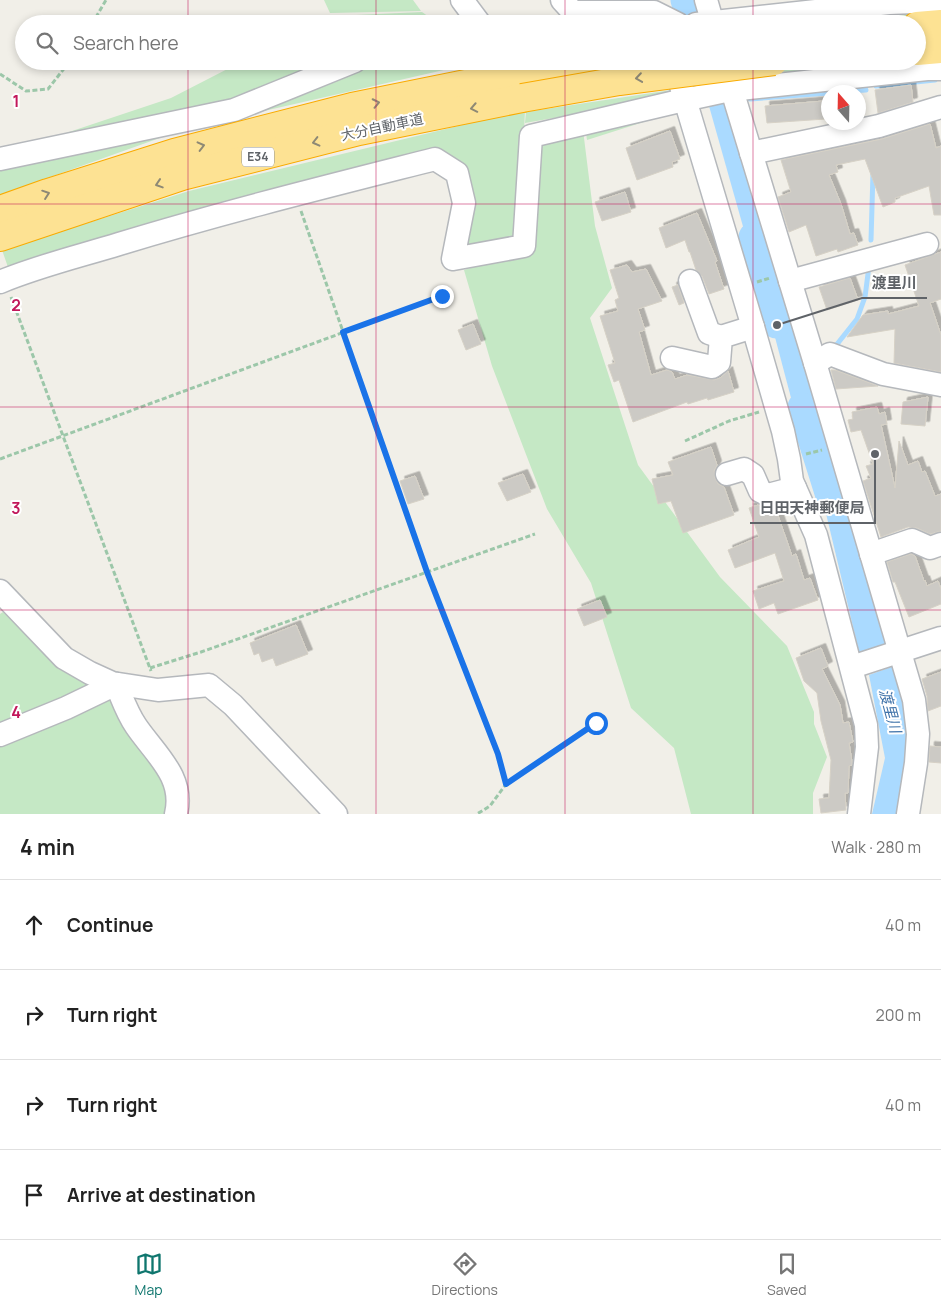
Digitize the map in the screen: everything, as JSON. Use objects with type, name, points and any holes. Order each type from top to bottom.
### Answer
[{"type":"highway","points":[[926,25],[941,24]]},
{"type":"highway","points":[[926,50],[941,49]]},
{"type":"highway","name":"大分自動車道","points":[[0,237],[182,176],[359,131],[521,86],[568,70]]},
{"type":"highway","name":"大分自動車道","points":[[0,210],[174,153],[352,108],[521,86],[620,81],[699,70]]},
{"type":"street","points":[[462,0],[473,15]]},
{"type":"street","points":[[562,0],[573,12],[654,12],[660,15]]},
{"type":"street","points":[[706,0],[707,15]]},
{"type":"street","points":[[777,15],[899,1],[941,1]]},
{"type":"street","points":[[926,70],[941,69]]},
{"type":"street","points":[[0,159],[234,110],[333,70]]},
{"type":"street","points":[[677,70],[776,407],[789,459],[792,481],[816,535],[852,667],[867,732],[859,814]]},
{"type":"street","points":[[726,70],[751,152],[784,279],[815,363],[914,700],[918,734],[916,763],[908,814]]},
{"type":"street","points":[[2,277],[178,226],[435,159],[457,173],[464,203],[453,260],[524,246],[531,136],[731,90],[917,70]]},
{"type":"street","points":[[751,152],[879,126],[941,107]]},
{"type":"street","points":[[784,279],[927,244]]},
{"type":"street","points":[[690,281],[709,333],[721,337],[753,327]]},
{"type":"street","points":[[672,358],[712,367],[720,362],[721,337]]},
{"type":"street","points":[[815,363],[830,354],[883,374],[941,385]]},
{"type":"street","points":[[727,474],[744,469],[753,475],[760,491],[768,495],[795,488]]},
{"type":"street","points":[[871,554],[912,540],[930,548],[941,544]]},
{"type":"street","points":[[0,591],[64,658],[90,673],[116,684],[158,690],[209,685],[233,705],[336,814]]},
{"type":"street","points":[[852,667],[941,638]]},
{"type":"street","points":[[0,735],[66,708],[116,684]]},
{"type":"street","points":[[116,684],[136,725],[174,779],[178,796],[176,814]]},
{"type":"path","points":[[97,15],[106,0]]},
{"type":"path","points":[[0,74],[26,91],[48,89],[63,70]]},
{"type":"path","points":[[296,194],[427,572],[498,754],[506,784]]},
{"type":"path","points":[[2,277],[150,668],[201,652],[535,534]]},
{"type":"path","points":[[752,284],[784,279]]},
{"type":"path","points":[[0,459],[442,296]]},
{"type":"path","points":[[685,441],[729,421],[776,407]]},
{"type":"path","points":[[800,456],[828,448]]},
{"type":"path","points":[[477,814],[490,806],[506,784],[596,723]]},
{"type":"green space","points":[[324,0],[413,0],[421,11],[330,13]]},
{"type":"green space","points":[[941,6],[941,61],[926,62],[926,15],[832,15]]},
{"type":"green space","points":[[422,12],[426,15],[356,15]]},
{"type":"green space","points":[[225,70],[320,70],[254,98],[70,136],[63,134],[171,98]]},
{"type":"green space","points":[[358,70],[444,70],[251,114]]},
{"type":"green space","points":[[738,70],[841,70],[741,79]]},
{"type":"green space","points":[[678,89],[662,99],[525,123],[526,112]]},
{"type":"green space","points":[[525,110],[519,240],[463,250],[468,202],[437,154],[9,270],[2,250],[189,191]]},
{"type":"green space","points":[[675,112],[587,140],[585,126]]},
{"type":"green space","points":[[583,130],[595,226],[612,288],[590,318],[638,465],[720,577],[787,646],[814,712],[814,724],[827,757],[813,793],[813,814],[691,814],[674,748],[631,708],[591,583],[547,509],[492,366],[464,270],[535,248],[540,143]]},
{"type":"green space","points":[[171,134],[0,195],[0,171],[30,158]]},
{"type":"green space","points":[[3,612],[60,664],[100,684],[0,726],[0,614]]},
{"type":"green space","points":[[113,694],[134,743],[164,776],[168,814],[0,814],[0,744]]},
{"type":"water","points":[[725,101],[780,269],[757,276],[709,106]]},
{"type":"water","points":[[786,282],[833,438],[804,447],[762,288]]},
{"type":"water","points":[[835,452],[890,646],[860,656],[813,459]]},
{"type":"water","points":[[897,665],[909,723],[902,814],[872,814],[885,758],[869,675]]},
{"type":"building","points":[[911,85],[913,102],[878,113],[875,90]]},
{"type":"building","points":[[821,101],[821,119],[767,123],[765,106]]},
{"type":"building","points":[[930,124],[936,148],[941,146],[941,215],[934,215],[929,186],[895,198],[895,202],[883,207],[865,159],[836,165],[838,172],[829,175],[841,204],[850,234],[854,233],[858,245],[838,252],[837,249],[816,256],[806,225],[789,232],[778,197],[791,192],[781,160],[882,139]]},
{"type":"building","points":[[670,131],[680,159],[672,162],[673,167],[637,180],[626,148]]},
{"type":"building","points":[[625,192],[631,212],[602,221],[595,202]]},
{"type":"building","points":[[697,213],[717,261],[715,262],[724,289],[709,294],[702,276],[696,270],[685,240],[666,248],[659,228]]},
{"type":"building","points":[[941,252],[941,299],[930,303],[941,335],[941,372],[894,363],[895,329],[847,337],[863,315],[888,311],[888,314],[919,306],[905,265]]},
{"type":"building","points":[[627,265],[632,272],[646,269],[662,301],[638,309],[645,330],[639,332],[651,375],[667,370],[672,372],[675,379],[687,375],[714,380],[720,378],[728,371],[734,392],[708,400],[707,398],[688,404],[687,402],[633,422],[619,380],[614,382],[608,365],[615,363],[600,316],[618,311],[615,300],[619,298],[610,270]]},
{"type":"building","points":[[850,278],[858,300],[827,310],[819,287]]},
{"type":"building","points":[[678,285],[684,303],[679,305],[672,287]]},
{"type":"building","points":[[473,324],[481,344],[466,350],[458,330]]},
{"type":"building","points":[[831,370],[835,370],[878,386],[836,389]]},
{"type":"building","points":[[928,397],[925,426],[901,424],[903,402]]},
{"type":"building","points":[[877,407],[879,414],[885,412],[887,424],[881,425],[895,488],[899,441],[908,465],[918,461],[922,472],[925,471],[935,496],[941,494],[941,531],[930,534],[917,528],[908,527],[881,537],[863,481],[871,478],[866,466],[873,464],[861,430],[851,432],[848,420],[853,419],[852,412]]},
{"type":"building","points":[[711,447],[717,465],[714,471],[715,478],[718,484],[724,487],[734,515],[683,533],[671,501],[658,504],[652,479],[673,475],[668,462]]},
{"type":"building","points":[[523,474],[531,492],[507,501],[498,483]]},
{"type":"building","points":[[415,476],[424,499],[408,504],[400,481]]},
{"type":"building","points":[[758,505],[775,507],[792,556],[796,554],[804,580],[810,578],[818,600],[778,614],[774,603],[759,609],[753,591],[784,581],[775,553],[735,568],[728,550],[759,537],[749,508]]},
{"type":"building","points":[[911,554],[915,556],[927,586],[938,581],[941,589],[941,604],[909,617],[895,582],[893,582],[887,562]]},
{"type":"building","points":[[600,600],[607,617],[584,626],[577,609]]},
{"type":"building","points":[[296,625],[308,654],[276,666],[273,658],[262,662],[259,653],[254,655],[250,643]]},
{"type":"building","points":[[821,648],[828,666],[822,669],[840,705],[843,723],[849,722],[853,742],[849,743],[852,765],[849,766],[848,793],[845,793],[846,810],[821,813],[819,799],[829,798],[831,760],[821,721],[817,693],[804,681],[796,658]]},
{"type":"building","points":[[941,672],[941,706],[928,711],[927,696],[922,679]]},
{"type":"building","points":[[930,746],[941,747],[941,763],[929,762]]},
{"type":"waterway","name":"渡里川","points":[[685,0],[689,15]]},
{"type":"waterway","points":[[876,86],[935,80]]},
{"type":"waterway","points":[[750,99],[821,94]]},
{"type":"waterway","points":[[871,240],[873,173]]},
{"type":"waterway","name":"渡里川","points":[[753,237],[776,324]]},
{"type":"waterway","points":[[834,348],[857,319],[865,297],[869,266]]},
{"type":"waterway","name":"渡里川","points":[[802,407],[830,496]]},
{"type":"place","name":"渡里川","points":[[777,325]]},
{"type":"place","name":"日田天神郵便局","points":[[875,454]]},
{"type":"route","points":[[442,296],[343,332],[427,572],[498,754],[506,784],[596,723]]}]
